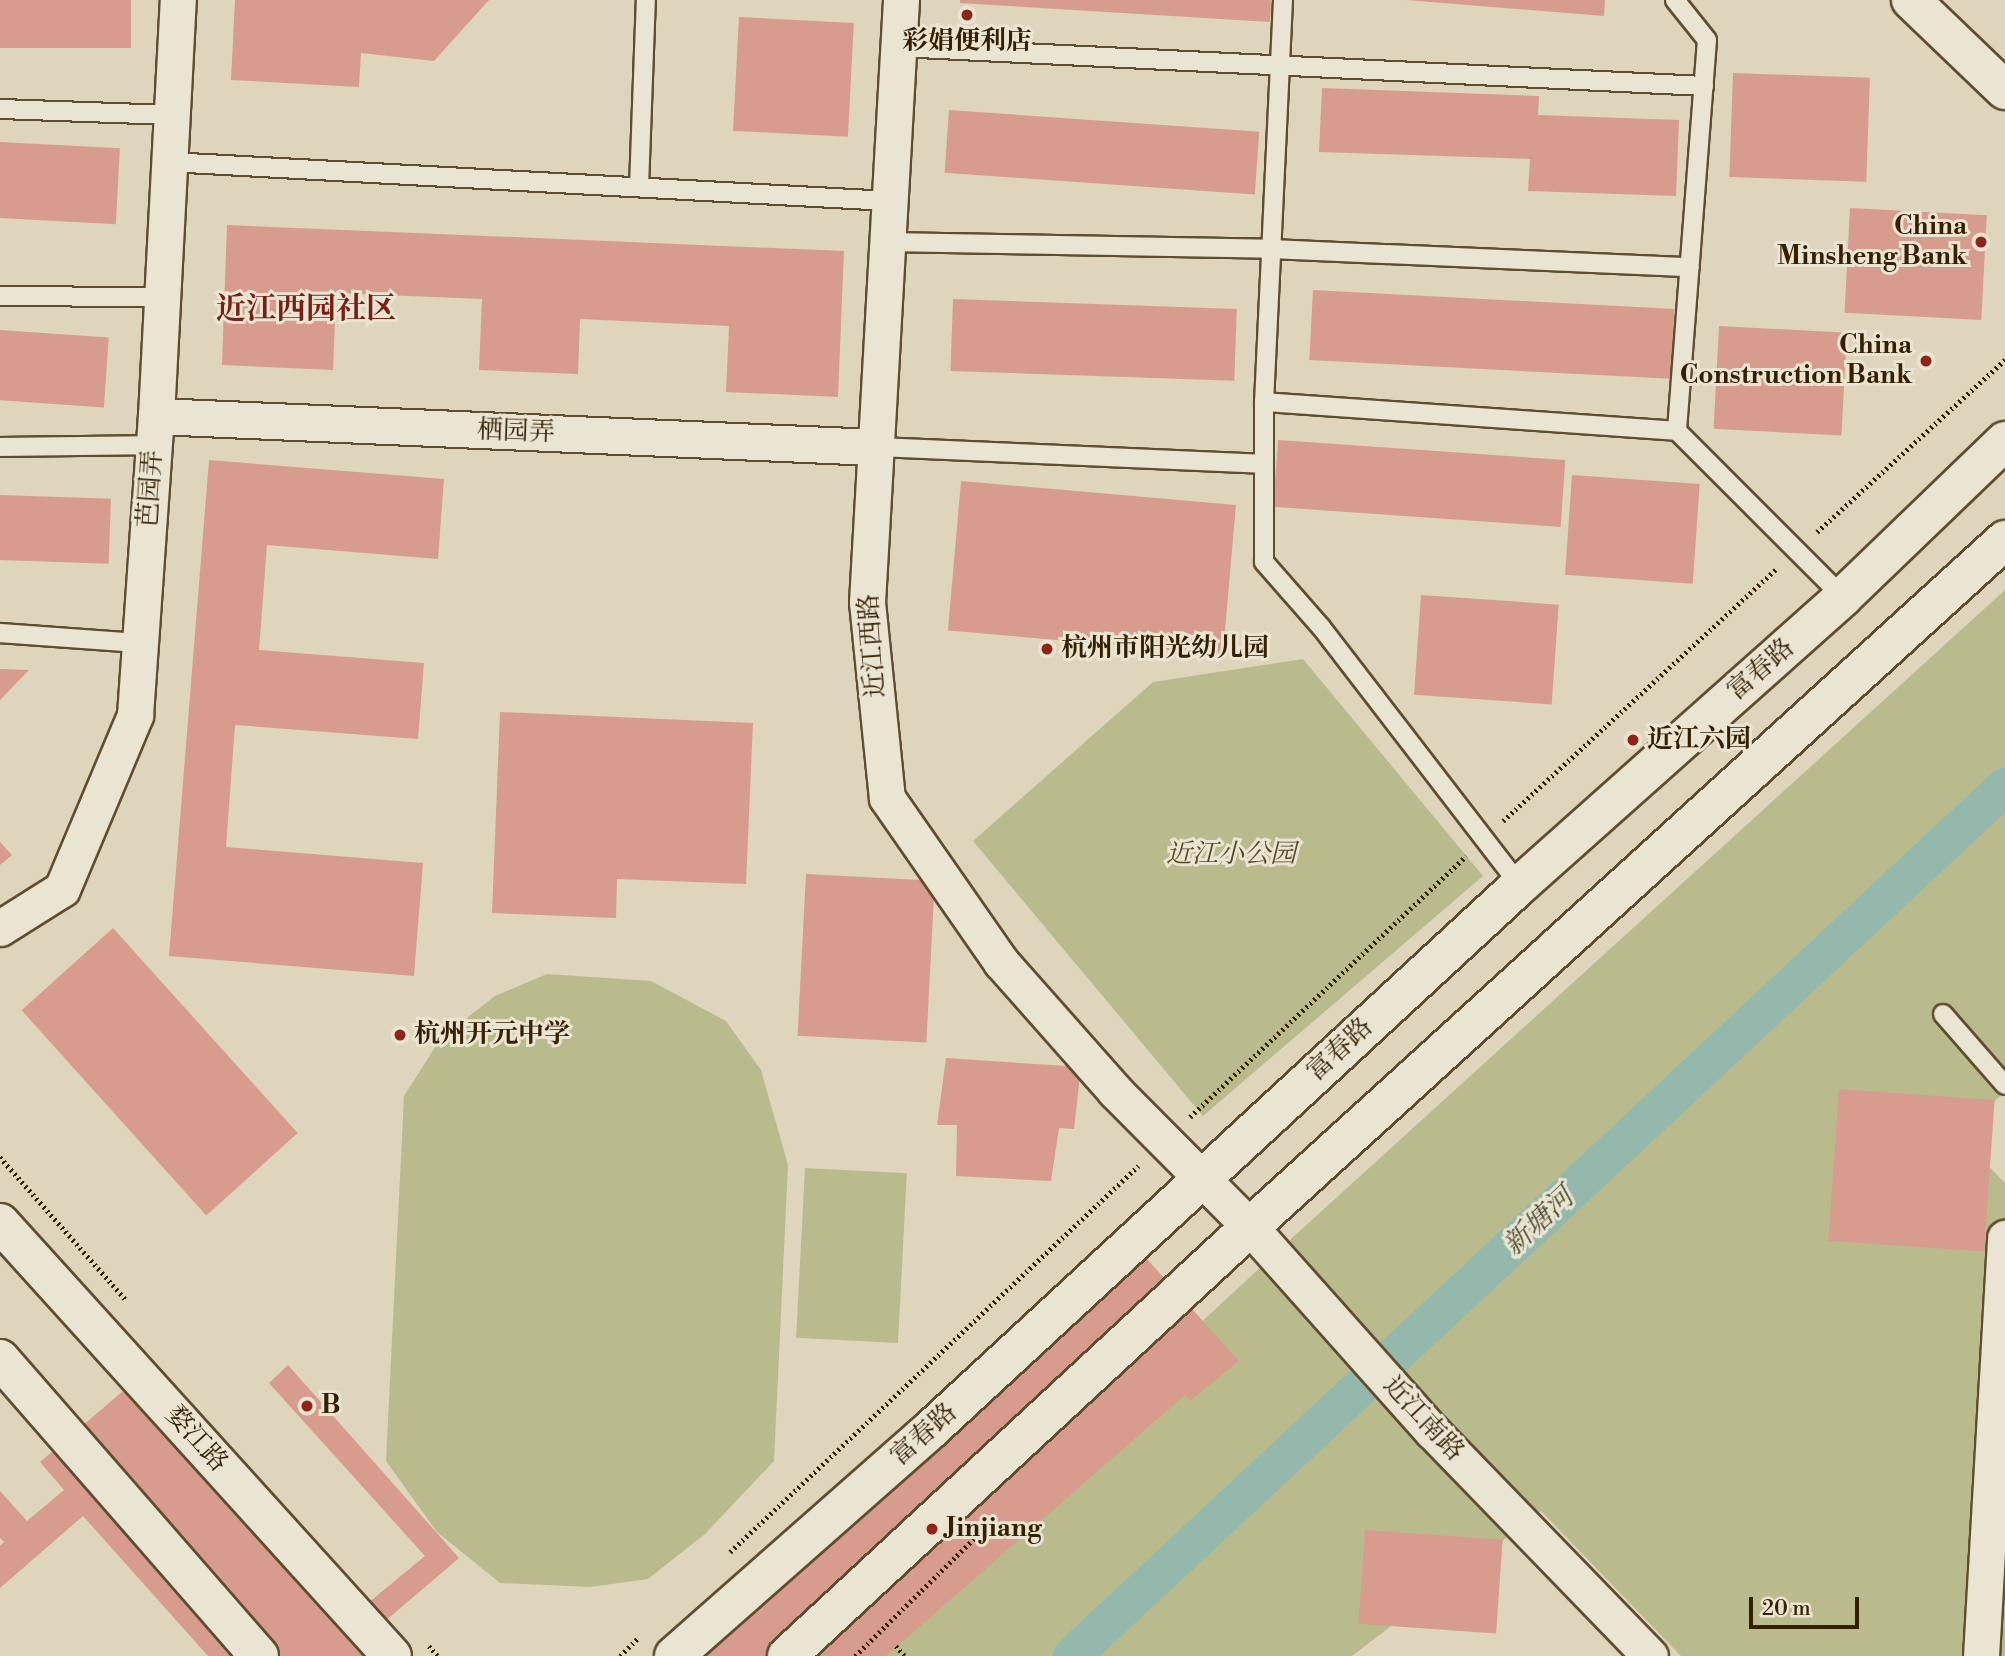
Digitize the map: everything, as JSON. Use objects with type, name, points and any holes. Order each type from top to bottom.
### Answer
[{"type":"street","name":"芭园弄","points":[[0,928],[62,889],[135,715],[155,431],[178,0]]},
{"type":"street","name":"近江西路","points":[[901,0],[867,602],[887,799],[1001,962],[1115,1091],[1203,1176]]},
{"type":"street","points":[[1911,0],[2005,90]]},
{"type":"street","name":"栖园弄","points":[[155,431],[876,447]]},
{"type":"street","name":"富春路","points":[[674,1656],[927,1433],[1520,884],[1843,597],[2005,442]]},
{"type":"street","points":[[787,1656],[1250,1227],[2005,540]]},
{"type":"street","name":"近江南路","points":[[1203,1176],[1634,1648]]},
{"type":"street","name":"婺江路","points":[[0,1223],[391,1656]]},
{"type":"street","points":[[1981,1656],[2005,1238]]},
{"type":"street","points":[[0,1359],[259,1656]]},
{"type":"lane","points":[[639,187],[646,0]]},
{"type":"lane","points":[[1283,0],[1264,402],[1264,562],[1321,627],[1520,884]]},
{"type":"lane","points":[[1675,0],[1707,40],[1677,431]]},
{"type":"lane","points":[[898,47],[1704,86]]},
{"type":"lane","points":[[0,109],[172,115]]},
{"type":"lane","points":[[169,162],[890,201]]},
{"type":"lane","points":[[887,242],[1271,249],[1690,267]]},
{"type":"lane","points":[[0,296],[162,297]]},
{"type":"lane","points":[[1264,402],[1677,431],[1843,597]]},
{"type":"lane","points":[[0,447],[155,431]]},
{"type":"lane","points":[[876,447],[1264,464]]},
{"type":"lane","points":[[0,633],[140,643]]},
{"type":"lane","points":[[1944,1014],[2005,1085]]},
{"type":"path","points":[[721,1560],[1485,839],[2005,360]]},
{"type":"path","points":[[620,1656],[650,1627]]},
{"type":"path","points":[[897,1646],[905,1656]]},
{"type":"green space","points":[[2005,590],[2005,1091],[1959,1136],[2005,1183],[2005,1656],[1681,1656],[1541,1511],[1352,1656],[842,1656],[1292,1238]]},
{"type":"green space","name":"近江小公园","points":[[1303,659],[1483,876],[1203,1116],[973,841],[1153,682]]},
{"type":"green space","points":[[547,974],[651,981],[726,1021],[761,1070],[788,1165],[774,1461],[705,1534],[648,1579],[590,1587],[500,1583],[437,1532],[386,1461],[404,1096],[441,1038],[495,996]]},
{"type":"green space","points":[[805,1168],[907,1173],[898,1343],[796,1338]]},
{"type":"building","points":[[0,0],[131,0],[131,48],[0,48]]},
{"type":"building","points":[[235,0],[489,0],[434,61],[361,53],[359,87],[231,80]]},
{"type":"building","points":[[960,0],[1271,0],[1270,22],[960,3]]},
{"type":"building","points":[[1406,0],[1605,0],[1604,16]]},
{"type":"building","points":[[739,17],[854,23],[848,137],[733,131]]},
{"type":"building","points":[[1733,73],[1870,78],[1866,182],[1729,177]]},
{"type":"building","points":[[1322,88],[1539,96],[1538,115],[1679,120],[1676,196],[1528,191],[1530,159],[1319,152]]},
{"type":"building","points":[[949,110],[1259,132],[1255,195],[945,173]]},
{"type":"building","points":[[0,142],[120,148],[116,224],[0,218]]},
{"type":"building","points":[[1850,208],[1987,215],[1981,320],[1845,313]]},
{"type":"building","points":[[227,225],[844,251],[838,397],[726,392],[729,326],[580,319],[578,374],[479,370],[482,299],[336,293],[333,370],[222,365]]},
{"type":"building","points":[[1313,290],[1675,309],[1671,379],[1309,360]]},
{"type":"building","points":[[953,299],[1237,309],[1234,381],[950,371]]},
{"type":"building","points":[[1719,326],[1847,333],[1841,436],[1714,429]]},
{"type":"building","points":[[0,330],[109,338],[104,407],[0,400]]},
{"type":"building","points":[[1278,440],[1565,460],[1561,527],[1273,507]]},
{"type":"building","points":[[209,460],[444,479],[438,559],[267,545],[259,650],[424,663],[418,739],[235,725],[226,847],[423,863],[414,976],[169,956]]},
{"type":"building","points":[[1572,475],[1700,484],[1693,584],[1565,575]]},
{"type":"building","points":[[961,481],[1236,505],[1223,654],[948,630]]},
{"type":"building","points":[[0,495],[111,499],[109,564],[0,560]]},
{"type":"building","points":[[1421,595],[1559,605],[1552,704],[1414,695]]},
{"type":"building","points":[[0,669],[29,670],[0,700]]},
{"type":"building","points":[[500,712],[753,723],[746,884],[617,879],[616,918],[492,913]]},
{"type":"building","points":[[0,842],[12,855],[0,865]]},
{"type":"building","points":[[806,874],[935,881],[926,1043],[798,1036]]},
{"type":"building","points":[[113,928],[298,1133],[206,1215],[22,1010]]},
{"type":"building","points":[[946,1058],[1081,1067],[1074,1129],[1059,1128],[1051,1181],[956,1176],[957,1125],[937,1125]]},
{"type":"building","points":[[1839,1089],[1995,1100],[1984,1252],[1828,1241]]},
{"type":"building","name":"Jinjiang","points":[[1137,1248],[1239,1361],[1190,1401],[1185,1395],[886,1656],[688,1656]]},
{"type":"building","points":[[288,1365],[459,1558],[363,1640],[377,1656],[208,1656],[83,1516],[0,1588],[0,1546],[4,1542],[0,1538],[0,1491],[27,1521],[64,1490],[40,1462],[137,1379],[345,1622],[425,1556],[269,1383]]},
{"type":"building","points":[[1365,1530],[1503,1540],[1496,1633],[1358,1624]]},
{"type":"waterway","name":"新塘河","points":[[1072,1656],[2005,787]]},
{"type":"place","name":"彩娟便利店","points":[[967,15]]},
{"type":"place","name":"China Minsheng Bank","points":[[1981,242]]},
{"type":"place","name":"China Construction Bank","points":[[1926,361]]},
{"type":"place","name":"杭州市阳光幼儿园","points":[[1047,649]]},
{"type":"place","name":"近江六园","points":[[1633,740]]},
{"type":"place","name":"杭州开元中学","points":[[400,1035]]},
{"type":"place","name":"B","points":[[307,1406]]},
{"type":"place","name":"Jinjiang","points":[[932,1529]]},
{"type":"district","name":"近江西园社区","points":[[306,309]]}]
